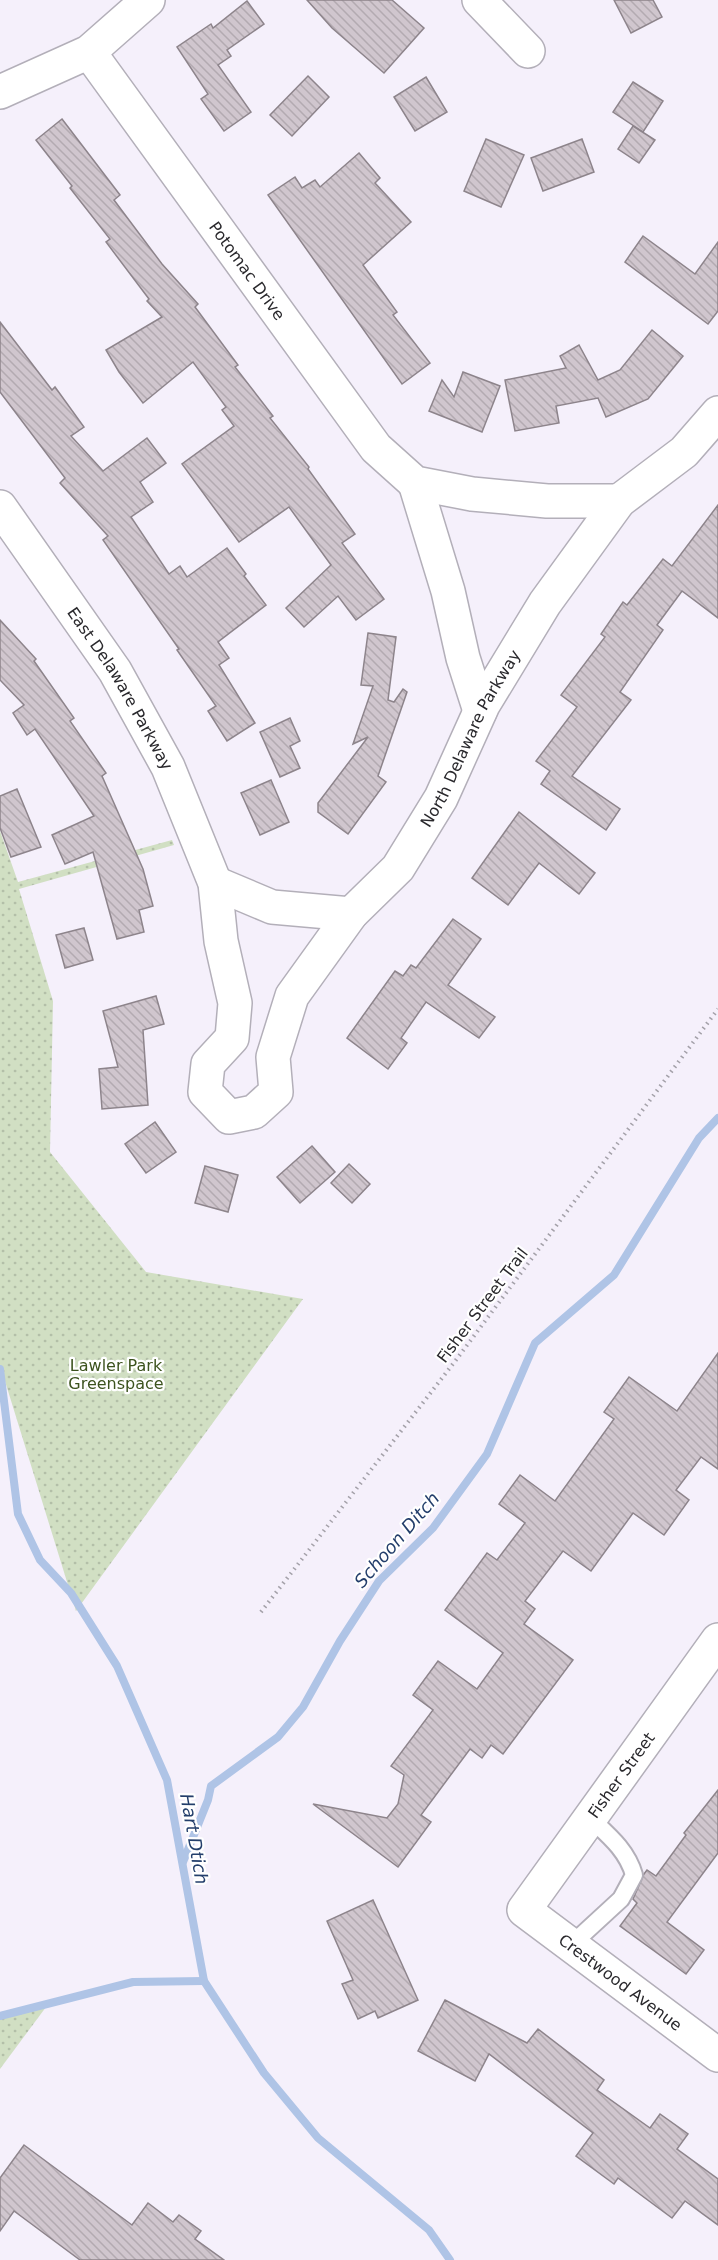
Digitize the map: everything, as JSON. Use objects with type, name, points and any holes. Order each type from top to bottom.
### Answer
[{"type":"street","points":[[0,92],[89,52],[148,0]]},
{"type":"street","points":[[479,0],[528,51]]},
{"type":"street","name":"Potomac Drive","points":[[89,52],[376,448],[415,483]]},
{"type":"street","name":"North Delaware Parkway","points":[[276,1092],[273,1057],[292,996],[351,914],[398,868],[441,798],[480,711],[545,603],[619,501],[684,452],[718,413]]},
{"type":"street","points":[[480,711],[463,658],[448,591],[415,483],[471,494],[547,501],[619,501]]},
{"type":"street","name":"East Delaware Parkway","points":[[0,507],[116,671],[168,767],[215,883],[221,941],[235,1003],[232,1038],[208,1064],[205,1092],[229,1117],[254,1112],[276,1092]]},
{"type":"street","points":[[215,883],[272,907],[351,914]]},
{"type":"street","name":"Fisher Street","points":[[524,1910],[718,1640]]},
{"type":"street","name":"Crestwood Avenue","points":[[524,1910],[718,2055]]},
{"type":"lane","points":[[571,1946],[621,1899],[634,1875],[630,1862],[621,1848],[590,1818]]},
{"type":"path","name":"Fisher Street Trail","points":[[261,1612],[456,1360],[718,1009]]},
{"type":"green space","name":"Lawler Park Greenspace","points":[[0,831],[18,882],[172,840],[174,845],[19,889],[53,1001],[50,1152],[146,1272],[303,1299],[76,1611],[0,1365]]},
{"type":"green space","points":[[49,2003],[0,2069],[0,2017]]},
{"type":"building","points":[[307,0],[392,0],[424,28],[384,73],[332,28]]},
{"type":"building","points":[[614,0],[653,0],[662,17],[631,33]]},
{"type":"building","points":[[247,1],[264,24],[227,50],[231,56],[218,65],[251,112],[224,131],[201,99],[208,94],[177,47],[211,24],[213,28]]},
{"type":"building","points":[[308,76],[329,97],[292,136],[270,115]]},
{"type":"building","points":[[426,77],[447,112],[415,131],[394,97]]},
{"type":"building","points":[[633,82],[663,101],[643,132],[613,112]]},
{"type":"building","points":[[62,119],[120,195],[114,200],[162,264],[198,304],[195,307],[238,365],[235,367],[273,416],[270,418],[309,467],[308,469],[355,534],[342,543],[384,599],[356,620],[338,596],[304,627],[286,608],[331,565],[289,507],[239,542],[182,464],[234,426],[222,410],[226,407],[193,362],[143,403],[119,372],[106,350],[162,317],[147,301],[149,299],[106,242],[110,239],[36,140]]},
{"type":"building","points":[[633,126],[655,140],[639,163],[618,149]]},
{"type":"building","points":[[486,139],[524,155],[501,207],[464,191]]},
{"type":"building","points":[[582,139],[594,172],[543,191],[531,158]]},
{"type":"building","points":[[359,153],[380,178],[375,183],[411,222],[363,265],[397,312],[393,315],[430,363],[402,384],[268,195],[295,177],[302,188],[315,180],[320,187]]},
{"type":"building","points":[[643,236],[695,274],[718,242],[718,311],[708,324],[625,262]]},
{"type":"building","points":[[0,322],[52,390],[55,387],[84,427],[71,436],[103,471],[147,438],[166,463],[140,482],[153,502],[131,517],[169,574],[180,566],[187,577],[227,548],[266,605],[218,642],[229,658],[219,665],[255,723],[227,741],[208,711],[216,706],[103,540],[108,536],[60,483],[65,478],[0,392]]},
{"type":"building","points":[[652,330],[683,356],[648,399],[606,417],[598,398],[556,406],[559,423],[515,431],[505,380],[566,368],[560,356],[579,345],[598,380],[620,370]]},
{"type":"building","points":[[463,372],[500,386],[482,432],[429,411],[442,380],[454,397]]},
{"type":"building","points":[[718,505],[718,618],[682,591],[657,625],[663,630],[620,692],[631,700],[572,776],[620,809],[606,830],[541,784],[550,771],[536,761],[577,707],[561,695],[605,637],[601,634],[623,602],[627,605],[663,559],[672,566]]},
{"type":"building","points":[[0,620],[36,659],[34,661],[74,718],[70,721],[106,773],[102,776],[143,869],[153,906],[139,910],[144,932],[117,939],[93,852],[65,864],[52,835],[94,816],[35,729],[27,735],[13,713],[24,705],[0,680]]},
{"type":"building","points":[[368,633],[396,637],[388,700],[394,702],[403,689],[407,692],[378,776],[386,782],[348,834],[318,812],[318,803],[368,737],[353,744],[373,686],[361,685]]},
{"type":"building","points":[[290,718],[300,741],[290,746],[300,768],[280,777],[260,732]]},
{"type":"building","points":[[271,780],[289,822],[260,835],[241,793]]},
{"type":"building","points":[[17,789],[41,847],[11,857],[0,828],[0,796]]},
{"type":"building","points":[[519,812],[595,873],[579,894],[539,863],[508,905],[472,878]]},
{"type":"building","points":[[453,919],[481,939],[448,985],[495,1017],[479,1038],[426,1002],[401,1038],[407,1043],[388,1069],[347,1038],[395,971],[403,976],[411,965],[416,968]]},
{"type":"building","points":[[84,928],[93,960],[65,968],[56,935]]},
{"type":"building","points":[[156,996],[164,1024],[143,1030],[148,1105],[102,1109],[99,1069],[118,1067],[103,1011]]},
{"type":"building","points":[[155,1122],[176,1152],[146,1173],[125,1144]]},
{"type":"building","points":[[312,1146],[335,1172],[300,1203],[277,1177]]},
{"type":"building","points":[[349,1164],[370,1184],[352,1203],[331,1183]]},
{"type":"building","points":[[205,1166],[238,1175],[228,1212],[195,1203]]},
{"type":"building","points":[[718,1353],[718,1469],[701,1457],[676,1490],[689,1500],[664,1535],[633,1513],[591,1571],[563,1551],[525,1601],[535,1609],[524,1624],[573,1660],[503,1754],[491,1745],[482,1758],[470,1749],[421,1815],[431,1822],[398,1867],[313,1804],[387,1818],[398,1804],[404,1775],[391,1766],[433,1710],[413,1695],[438,1661],[477,1689],[503,1653],[445,1610],[487,1553],[497,1560],[525,1523],[499,1504],[520,1475],[555,1501],[614,1419],[604,1412],[629,1377],[677,1411]]},
{"type":"building","points":[[718,1790],[718,1853],[667,1922],[704,1950],[686,1974],[620,1926],[637,1903],[633,1899],[644,1874],[647,1870],[656,1876],[686,1835],[684,1833]]},
{"type":"building","points":[[373,1900],[418,2000],[378,2018],[375,2011],[358,2019],[342,1984],[353,1980],[327,1921]]},
{"type":"building","points":[[445,2000],[527,2043],[538,2029],[604,2080],[597,2090],[650,2128],[660,2114],[688,2134],[677,2149],[718,2179],[718,2225],[685,2201],[672,2218],[618,2178],[614,2184],[576,2156],[593,2133],[489,2054],[475,2081],[418,2051]]},
{"type":"building","points":[[24,2145],[132,2225],[148,2203],[173,2222],[179,2215],[201,2231],[195,2239],[224,2260],[80,2260],[14,2211],[0,2231],[0,2178]]},
{"type":"waterway","name":"Schoon Ditch","points":[[183,1862],[208,1800],[211,1786],[278,1737],[303,1707],[340,1641],[379,1581],[433,1528],[487,1454],[535,1343],[614,1275],[699,1138],[718,1118]]},
{"type":"waterway","name":"Hart Dtich","points":[[0,1369],[18,1514],[40,1560],[71,1593],[117,1666],[167,1780],[204,1981],[264,2073],[318,2138],[429,2230],[450,2260]]},
{"type":"waterway","points":[[0,2016],[133,1982],[204,1981]]}]
